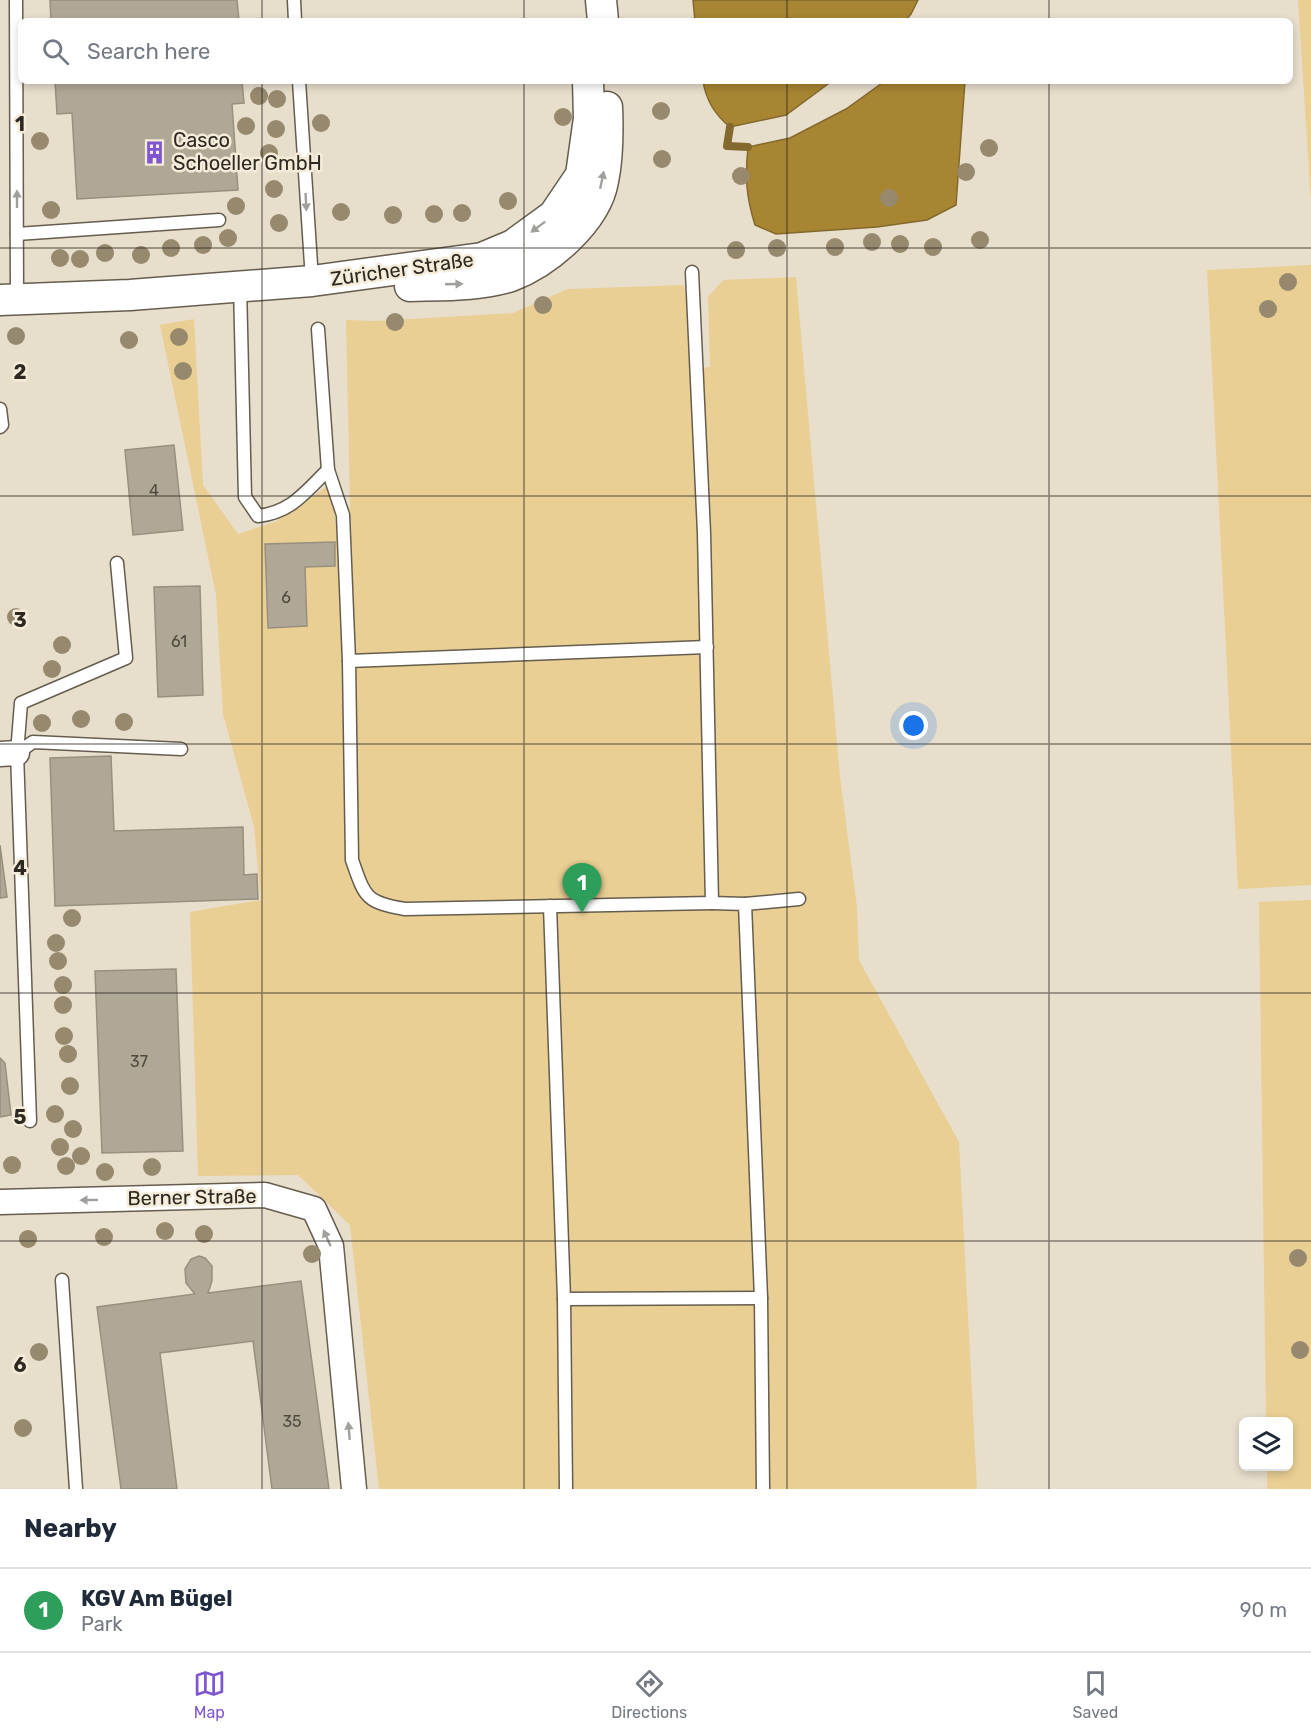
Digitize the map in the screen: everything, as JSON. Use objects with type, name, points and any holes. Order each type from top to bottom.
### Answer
[{"type":"street","points":[[585,0],[586,18]]},
{"type":"street","points":[[602,0],[603,18]]},
{"type":"street","name":"Züricher Straße","points":[[8,300],[130,295],[312,281],[483,258],[513,245],[554,215],[581,175],[589,118],[588,84]]},
{"type":"street","name":"Züricher Straße","points":[[312,281],[395,286],[468,284],[510,276],[547,257],[574,233],[592,208],[603,182],[608,123],[606,84]]},
{"type":"street","name":"Berner Straße","points":[[0,1202],[265,1195],[314,1209],[331,1246],[354,1489]]},
{"type":"lane","points":[[8,300],[17,234],[16,0]]},
{"type":"lane","points":[[294,0],[295,18]]},
{"type":"lane","points":[[299,84],[312,281]]},
{"type":"lane","points":[[17,234],[219,220]]},
{"type":"lane","points":[[692,272],[704,533],[712,903]]},
{"type":"lane","points":[[240,286],[245,497],[258,516],[272,514],[289,507],[328,470]]},
{"type":"lane","points":[[318,329],[328,470],[343,515],[350,661],[352,860],[363,891],[381,905],[405,909],[745,904],[799,899]]},
{"type":"lane","points":[[0,409],[2,425],[0,427]]},
{"type":"lane","points":[[30,1121],[9,754],[21,703],[126,658],[117,563]]},
{"type":"lane","points":[[350,661],[707,647]]},
{"type":"lane","points":[[9,754],[33,742],[181,749]]},
{"type":"lane","points":[[745,904],[761,1298],[763,1489]]},
{"type":"lane","points":[[550,906],[564,1299],[566,1489]]},
{"type":"lane","points":[[62,1280],[76,1489]]},
{"type":"lane","points":[[564,1299],[761,1298]]},
{"type":"shaded area","points":[[693,0],[918,0],[908,18],[695,18]]},
{"type":"shaded area","points":[[1298,0],[1311,0],[1311,202]]},
{"type":"shaded area","points":[[704,84],[828,84],[786,115],[730,127],[720,118],[706,95]]},
{"type":"shaded area","points":[[881,84],[965,84],[956,205],[927,220],[877,227],[776,234],[755,225],[747,186],[748,147],[790,138],[846,109]]},
{"type":"shaded area","points":[[1311,265],[1311,885],[1238,889],[1207,270]]},
{"type":"shaded area","points":[[796,277],[840,777],[857,907],[859,960],[959,1142],[977,1489],[379,1489],[350,1225],[298,1175],[198,1176],[190,912],[261,900],[254,827],[223,714],[216,595],[160,325],[194,319],[203,485],[238,534],[277,521],[332,483],[337,538],[344,537],[350,505],[346,320],[375,321],[513,313],[568,289],[684,285],[694,369],[710,367],[708,297],[723,280]]},
{"type":"shaded area","points":[[1311,900],[1311,1489],[1267,1489],[1267,1471],[1293,1471],[1293,1417],[1266,1417],[1259,902]]},
{"type":"building","points":[[50,0],[237,0],[239,18],[51,18]]},
{"type":"building","name":"Casco Schoeller GmbH","points":[[55,84],[242,84],[244,103],[232,104],[238,190],[77,199],[72,113],[57,114]]},
{"type":"building","points":[[174,445],[183,530],[133,535],[125,450]]},
{"type":"building","points":[[335,542],[335,566],[305,567],[307,626],[268,628],[265,544]]},
{"type":"building","points":[[200,586],[203,695],[158,697],[154,587]]},
{"type":"building","points":[[111,756],[114,831],[243,827],[244,875],[257,874],[258,899],[55,906],[50,758]]},
{"type":"building","points":[[0,845],[7,897],[0,898]]},
{"type":"building","points":[[176,969],[183,1151],[102,1153],[95,971]]},
{"type":"building","points":[[0,1058],[5,1063],[11,1115],[0,1117]]},
{"type":"building","points":[[199,1256],[205,1258],[212,1266],[212,1281],[208,1293],[301,1281],[329,1489],[272,1489],[253,1341],[160,1353],[177,1489],[121,1489],[97,1307],[195,1294],[186,1283],[185,1269],[191,1259]]},
{"type":"waterway","points":[[730,127],[727,146],[748,147]]},
{"type":"place","name":"Casco Schoeller GmbH","points":[[155,152]]},
{"type":"place","name":"KGV Am Bügel","points":[[582,913]]}]
